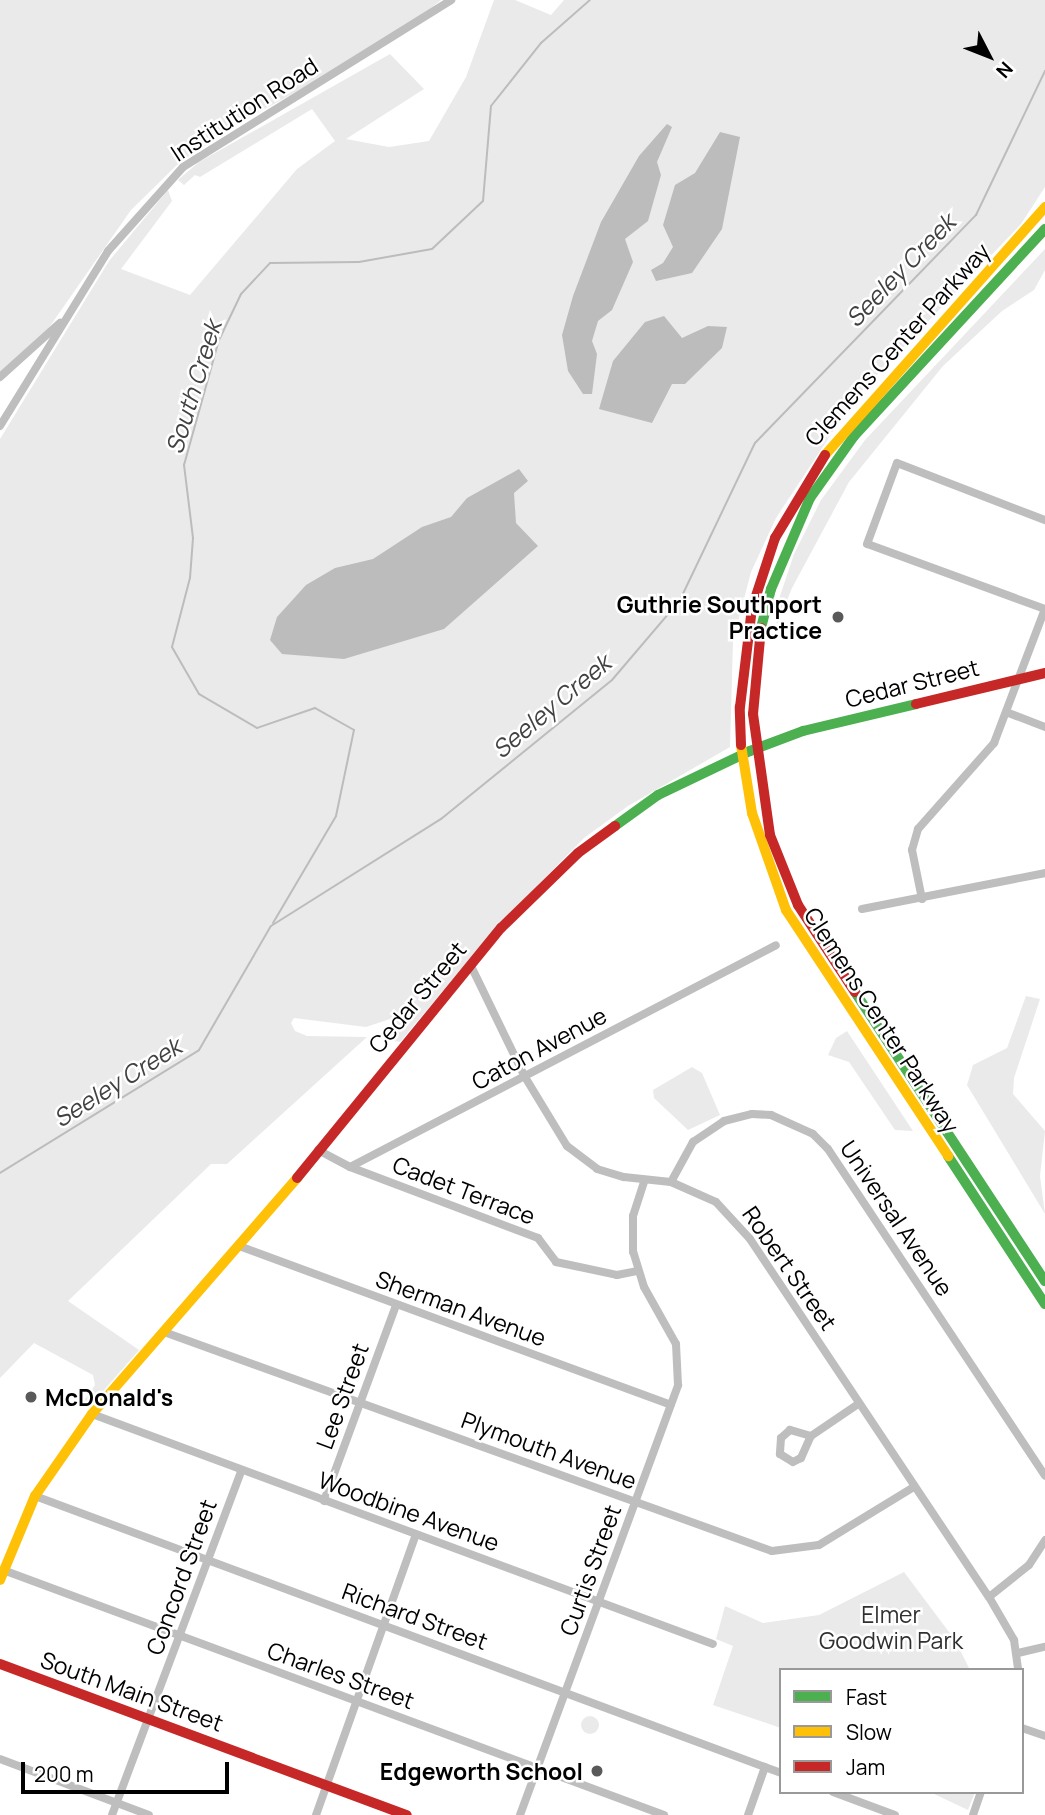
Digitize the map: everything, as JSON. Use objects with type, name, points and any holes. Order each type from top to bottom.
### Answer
[{"type":"main road","name":"Clemens Center Parkway","points":[[1045,208],[1010,251],[843,429],[799,491],[771,549],[752,608],[741,684],[766,862],[805,944],[1045,1304]]},
{"type":"main road","name":"Clemens Center Parkway","points":[[1045,229],[854,436],[810,498],[777,567],[764,613],[749,752],[770,835],[798,905],[1045,1281]]},
{"type":"main road","name":"Cedar Street","points":[[2,1575],[36,1496],[92,1415],[239,1246],[501,928],[578,853],[658,795],[749,752],[803,731],[1045,673]]},
{"type":"main road","name":"South Main Street","points":[[0,1664],[407,1815]]},
{"type":"street","name":"Institution Road","points":[[0,426],[108,251],[183,167],[451,0]]},
{"type":"street","points":[[0,377],[68,316]]},
{"type":"street","points":[[922,899],[912,850],[918,829],[994,743],[1045,609],[867,544],[897,463],[1045,520]]},
{"type":"street","points":[[1006,712],[1045,727]]},
{"type":"street","points":[[862,909],[1045,873]]},
{"type":"street","name":"Caton Avenue","points":[[350,1167],[776,945]]},
{"type":"street","name":"Robert Street","points":[[471,966],[525,1077],[567,1146],[597,1169],[645,1180],[671,1182],[716,1202],[733,1216],[912,1488],[989,1597],[1018,1653],[1018,1668]]},
{"type":"street","name":"Universal Avenue","points":[[671,1182],[693,1142],[724,1121],[752,1114],[771,1115],[813,1134],[828,1149],[1045,1475]]},
{"type":"street","points":[[318,1150],[350,1167]]},
{"type":"street","name":"Cadet Terrace","points":[[350,1167],[538,1238],[556,1262],[617,1275],[637,1271]]},
{"type":"street","name":"Curtis Street","points":[[520,1815],[678,1385],[676,1344],[637,1271],[632,1228],[645,1180]]},
{"type":"street","name":"Sherman Avenue","points":[[239,1246],[671,1405]]},
{"type":"street","name":"Lee Street","points":[[324,1501],[396,1305]]},
{"type":"street","name":"Plymouth Avenue","points":[[164,1332],[753,1546],[791,1551],[819,1545],[912,1488]]},
{"type":"street","points":[[811,1436],[790,1430],[781,1438],[780,1454],[793,1462],[801,1458],[811,1436],[858,1404]]},
{"type":"street","name":"Woodbine Avenue","points":[[92,1415],[713,1644]]},
{"type":"street","name":"Concord Street","points":[[112,1815],[242,1471]]},
{"type":"street","name":"Richard Street","points":[[36,1496],[779,1772]]},
{"type":"street","points":[[316,1815],[386,1626],[416,1534]]},
{"type":"street","points":[[989,1597],[1029,1565],[1045,1540]]},
{"type":"street","name":"Charles Street","points":[[2,1575],[180,1636],[664,1815]]},
{"type":"street","points":[[1018,1653],[1045,1647]]},
{"type":"street","points":[[1024,1729],[1045,1736]]},
{"type":"street","points":[[0,1759],[149,1815]]},
{"type":"street","points":[[748,1815],[765,1768]]},
{"type":"street","points":[[838,1794],[895,1815]]},
{"type":"street","points":[[973,1815],[980,1794]]},
{"type":"green space","points":[[0,0],[441,0],[394,38],[234,126],[179,163],[131,210],[48,329],[0,372]]},
{"type":"green space","points":[[494,0],[515,0],[551,15],[564,0],[1045,0],[1045,187],[1021,224],[855,398],[776,518],[751,572],[733,641],[730,747],[628,806],[584,838],[490,934],[400,1042],[394,1041],[398,1025],[393,1018],[366,1027],[294,1018],[291,1023],[295,1031],[307,1036],[367,1037],[227,1164],[211,1164],[68,1301],[139,1350],[91,1405],[86,1405],[85,1399],[95,1385],[93,1375],[34,1343],[0,1378],[0,439],[109,261],[168,190],[172,201],[121,269],[190,295],[297,169],[335,141],[312,109],[200,177],[195,175],[184,185],[178,180],[199,162],[390,54],[424,89],[346,139],[389,147],[429,141],[466,77]]},
{"type":"green space","points":[[1045,249],[1045,270],[1034,290],[1002,311],[943,366],[849,482],[792,588],[777,625],[775,611],[794,554],[821,500],[865,440]]},
{"type":"green space","points":[[1026,996],[1040,999],[1014,1078],[1013,1094],[1045,1131],[1040,1176],[1045,1214],[967,1085],[973,1065],[1007,1048]]},
{"type":"green space","points":[[847,1031],[913,1131],[895,1130],[849,1062],[828,1055],[836,1038]]},
{"type":"green space","points":[[692,1067],[702,1073],[720,1115],[688,1130],[654,1098],[653,1090]]},
{"type":"green space","name":"Elmer Goodwin Park","points":[[904,1572],[955,1640],[969,1668],[779,1668],[779,1727],[713,1705],[733,1646],[716,1639],[725,1606],[763,1623],[819,1615]]},
{"type":"green space","points":[[590,1716],[596,1719],[599,1725],[596,1731],[590,1734],[584,1731],[581,1725],[584,1719]]},
{"type":"green space","points":[[934,1794],[974,1794],[968,1810]]},
{"type":"shaded area","points":[[667,124],[672,127],[657,162],[661,175],[648,221],[625,239],[633,262],[612,310],[598,321],[592,341],[597,354],[592,394],[583,394],[568,371],[562,335],[573,296],[601,222],[639,156]]},
{"type":"shaded area","points":[[720,132],[740,137],[722,229],[692,273],[656,281],[651,270],[663,263],[673,247],[663,225],[675,185],[695,173]]},
{"type":"shaded area","points":[[664,316],[682,338],[708,326],[727,327],[722,348],[685,384],[672,384],[652,423],[599,409],[613,361],[645,322]]},
{"type":"shaded area","points":[[519,469],[528,481],[514,493],[516,523],[538,546],[444,629],[344,659],[282,654],[270,640],[277,617],[306,585],[335,568],[373,559],[422,527],[451,517],[467,498]]},
{"type":"waterway","name":"South Creek","points":[[273,923],[336,816],[354,730],[315,708],[257,728],[199,694],[172,647],[190,578],[193,538],[184,465],[219,340],[241,294],[270,263],[359,262],[432,249],[483,201],[491,106],[541,43],[590,0]]},
{"type":"waterway","name":"Seeley Creek","points":[[0,1173],[199,1050],[271,926],[441,819],[612,680],[680,600],[755,443],[976,215],[1045,71]]},
{"type":"traffic: fast","points":[[761,628],[771,589],[810,498],[854,436],[1045,229]]},
{"type":"traffic: fast","points":[[615,826],[658,795],[750,751],[803,731],[916,704]]},
{"type":"traffic: fast","points":[[855,992],[1045,1281]]},
{"type":"traffic: fast","points":[[948,1156],[1045,1304]]},
{"type":"traffic: slow","points":[[825,455],[1045,207]]},
{"type":"traffic: slow","points":[[741,745],[752,813],[786,910],[948,1156]]},
{"type":"traffic: slow","points":[[0,1580],[35,1496],[92,1414],[297,1178]]},
{"type":"traffic: jam","points":[[741,745],[740,707],[752,608],[775,538],[825,455]]},
{"type":"traffic: jam","points":[[761,628],[753,714],[770,835],[798,905],[855,992]]},
{"type":"traffic: jam","points":[[916,704],[1045,673]]},
{"type":"traffic: jam","points":[[297,1178],[501,928],[578,853],[615,826]]},
{"type":"traffic: jam","points":[[0,1664],[407,1815]]},
{"type":"place","name":"Guthrie Southport Practice","points":[[838,617]]},
{"type":"place","name":"McDonald's","points":[[31,1397]]},
{"type":"place","name":"Edgeworth School","points":[[597,1771]]}]
